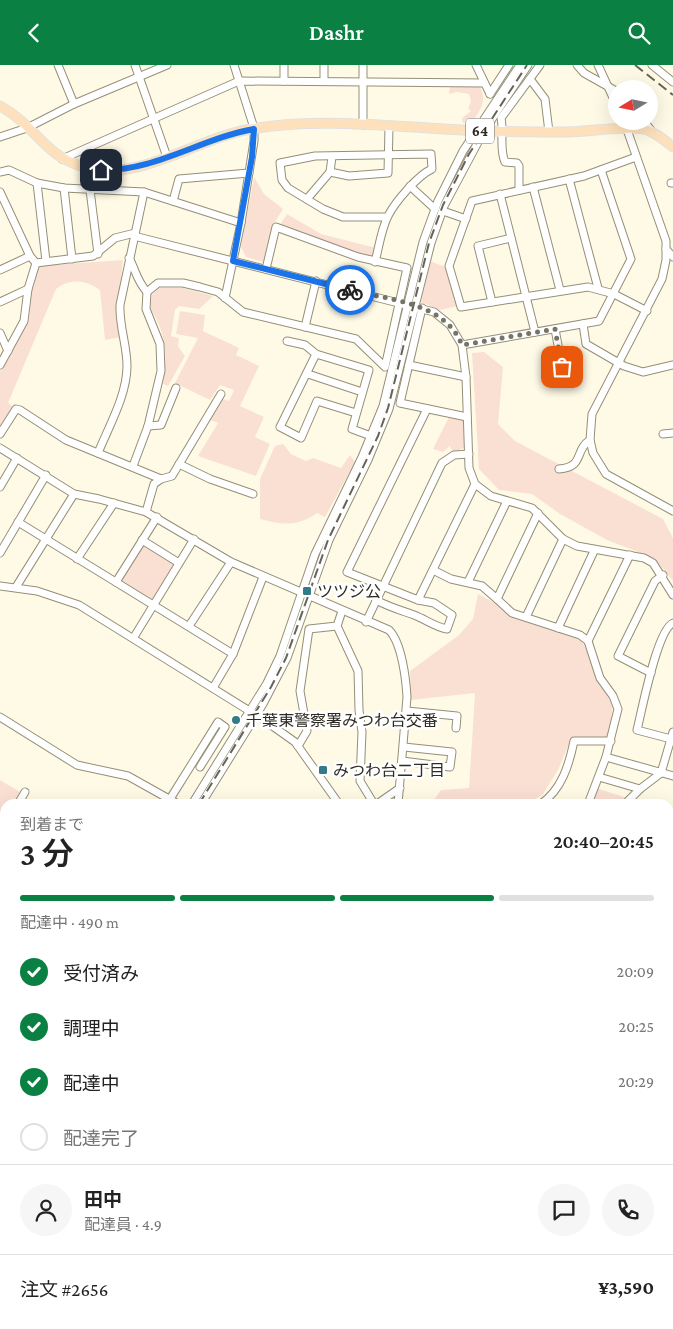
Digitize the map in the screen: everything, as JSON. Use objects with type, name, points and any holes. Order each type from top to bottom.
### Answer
[{"type":"main road","name":"64","points":[[0,106],[15,116],[62,159],[84,167],[120,171],[167,157],[231,133],[283,126],[389,125],[481,131],[549,132],[608,127]]},
{"type":"main road","name":"64","points":[[646,130],[654,133],[673,147]]},
{"type":"street","points":[[58,65],[74,104]]},
{"type":"street","points":[[135,65],[151,118],[167,157]]},
{"type":"street","points":[[0,137],[27,128],[74,104],[167,65]]},
{"type":"street","points":[[225,297],[241,223],[254,129],[234,65]]},
{"type":"street","points":[[284,65],[284,81]]},
{"type":"street","points":[[324,65],[324,81]]},
{"type":"street","points":[[363,65],[363,125]]},
{"type":"street","points":[[476,65],[490,94],[509,65]]},
{"type":"street","points":[[467,417],[400,403],[409,365],[424,241],[481,131],[520,65]]},
{"type":"street","points":[[489,117],[528,65]]},
{"type":"street","points":[[519,190],[519,166],[517,163],[504,162],[503,158],[504,131],[501,118],[540,65]]},
{"type":"street","points":[[576,65],[584,73],[608,84]]},
{"type":"street","points":[[598,65],[608,84]]},
{"type":"street","points":[[652,65],[673,81]]},
{"type":"street","points":[[530,79],[545,99],[549,132]]},
{"type":"street","points":[[62,159],[151,118],[239,81],[484,83]]},
{"type":"street","points":[[330,172],[349,176],[388,173],[389,125]]},
{"type":"street","points":[[627,130],[662,229],[666,249],[662,279],[592,413],[590,440],[593,453],[606,474],[673,511]]},
{"type":"street","points":[[375,261],[387,217],[410,186],[425,172],[432,169],[431,154],[315,156],[280,163],[282,179],[288,188],[338,215],[387,217]]},
{"type":"street","points":[[307,199],[330,172],[332,157]]},
{"type":"street","points":[[636,157],[569,179],[472,201],[449,266],[461,307],[579,287],[598,288],[614,294],[646,311]]},
{"type":"street","points":[[0,172],[9,170],[37,183],[64,188],[144,192],[241,223]]},
{"type":"street","points":[[462,345],[599,321],[631,259],[601,170]]},
{"type":"street","points":[[172,201],[179,179],[249,173]]},
{"type":"street","points":[[569,179],[598,288]]},
{"type":"street","points":[[37,183],[46,261]]},
{"type":"street","points":[[410,186],[439,210],[466,219]]},
{"type":"street","points":[[533,187],[560,291]]},
{"type":"street","points":[[64,188],[72,259]]},
{"type":"street","points":[[90,190],[98,253]]},
{"type":"street","points":[[0,192],[30,256],[36,263]]},
{"type":"street","points":[[98,453],[126,379],[126,347],[119,318],[129,258],[144,192]]},
{"type":"street","points":[[500,195],[535,332]]},
{"type":"street","points":[[147,292],[158,283],[183,283],[209,289],[225,297],[243,312],[356,339],[385,367],[408,268],[375,261],[276,227],[266,269]]},
{"type":"street","points":[[36,263],[72,259],[98,253],[115,238],[134,234],[233,261],[415,306],[442,317],[455,331],[462,345],[466,377],[469,468],[475,484],[491,496],[526,505],[538,513],[563,539],[594,551],[637,555],[653,563],[663,575],[673,595]]},
{"type":"street","points":[[492,302],[478,247],[511,238]]},
{"type":"street","points":[[666,249],[673,257]]},
{"type":"street","points":[[1,268],[30,256]]},
{"type":"street","points":[[129,258],[136,270],[138,282],[147,292],[146,309],[157,333],[162,356],[148,427],[133,466]]},
{"type":"street","points":[[0,365],[24,321],[28,289],[36,263]]},
{"type":"street","points":[[305,327],[316,281]]},
{"type":"street","points":[[0,302],[28,289]]},
{"type":"street","points":[[305,596],[316,554],[383,407],[415,306]]},
{"type":"street","points":[[204,799],[253,713],[280,656],[329,540],[382,430],[396,386],[415,306]]},
{"type":"street","points":[[583,325],[586,345],[619,363],[645,372],[673,365]]},
{"type":"street","points":[[555,329],[562,367]]},
{"type":"street","points":[[0,333],[8,351]]},
{"type":"street","points":[[287,341],[305,345],[316,354],[369,370],[352,429],[371,436]]},
{"type":"street","points":[[316,354],[308,374],[280,427],[301,438],[317,401],[356,413]]},
{"type":"street","points":[[409,365],[466,377]]},
{"type":"street","points":[[308,374],[330,379],[362,392]]},
{"type":"street","points":[[148,427],[161,425],[176,388]]},
{"type":"street","points":[[146,512],[154,484],[161,479],[172,476],[221,394]]},
{"type":"street","points":[[0,434],[16,409],[20,410],[66,440],[161,479]]},
{"type":"street","points":[[376,600],[396,611],[413,615],[440,628],[447,629],[452,615],[434,603],[418,600],[347,572],[428,409]]},
{"type":"street","points":[[663,434],[673,433]]},
{"type":"street","points":[[559,469],[568,468],[577,463],[585,443],[590,440]]},
{"type":"street","points":[[0,447],[74,494],[146,512],[231,562],[305,596],[389,630],[394,635],[406,682],[407,711],[399,799]]},
{"type":"street","points":[[366,621],[442,463],[454,455],[468,454]]},
{"type":"street","points":[[0,487],[17,458]]},
{"type":"street","points":[[179,464],[210,479],[253,494]]},
{"type":"street","points":[[0,553],[46,475]]},
{"type":"street","points":[[418,600],[475,484]]},
{"type":"street","points":[[16,587],[74,494]]},
{"type":"street","points":[[468,582],[507,501]]},
{"type":"street","points":[[78,559],[114,503]]},
{"type":"street","points":[[497,599],[538,513]]},
{"type":"street","points":[[116,582],[156,517]]},
{"type":"street","points":[[18,522],[154,603],[233,654]]},
{"type":"street","points":[[134,637],[194,539]]},
{"type":"street","points":[[526,617],[563,539]]},
{"type":"street","points":[[142,540],[179,563]]},
{"type":"street","points":[[558,627],[594,551]]},
{"type":"street","points":[[588,641],[630,555]]},
{"type":"street","points":[[189,626],[231,562]]},
{"type":"street","points":[[433,570],[452,579],[482,586],[512,613],[580,635],[588,641],[600,678],[613,695],[618,709],[611,741],[590,799]]},
{"type":"street","points":[[651,673],[618,656],[655,581],[663,575]]},
{"type":"street","points":[[213,688],[233,654],[263,577]]},
{"type":"street","points":[[0,586],[37,591],[79,605],[134,637],[290,737],[336,799]]},
{"type":"street","points":[[342,611],[337,626],[358,671],[359,710],[362,732],[360,781],[373,799]]},
{"type":"street","points":[[630,799],[661,773],[672,735],[637,730],[657,648],[668,626],[673,623]]},
{"type":"street","points":[[298,746],[307,731],[300,691],[309,629],[337,626]]},
{"type":"street","points":[[407,711],[457,716],[456,728]]},
{"type":"street","points":[[195,799],[253,713]]},
{"type":"street","points":[[0,717],[77,765],[128,776],[170,799],[218,722],[225,727],[200,767]]},
{"type":"street","points":[[546,799],[560,784],[568,765],[574,741],[611,741]]},
{"type":"street","points":[[402,761],[450,767],[452,752],[404,747]]},
{"type":"street","points":[[606,757],[673,776]]},
{"type":"street","points":[[599,777],[640,789]]},
{"type":"street","points":[[384,799],[400,788]]},
{"type":"street","points":[[21,799],[25,792]]},
{"type":"shaded area","points":[[450,87],[480,87],[483,101],[473,121],[463,123],[462,118],[471,111],[468,109],[471,101],[469,94],[457,92],[449,94]]},
{"type":"shaded area","points":[[254,177],[264,194],[283,209],[275,222],[263,262],[246,257],[241,247]]},
{"type":"shaded area","points":[[287,214],[321,234],[376,248],[373,259],[280,225]]},
{"type":"shaded area","points":[[123,260],[117,317],[121,337],[105,340],[100,290],[83,282],[67,283],[56,289],[8,403],[14,408],[0,430],[0,372],[29,320],[32,291],[39,266]]},
{"type":"shaded area","points":[[430,261],[448,268],[458,306],[440,310],[421,302]]},
{"type":"shaded area","points":[[159,288],[183,288],[213,296],[199,309],[179,306],[175,310],[171,336],[179,338],[178,346],[185,356],[168,386],[163,384],[165,354],[162,335],[150,308],[152,295]]},
{"type":"shaded area","points":[[180,311],[205,315],[203,331],[239,348],[236,355],[259,366],[240,406],[264,417],[255,437],[270,444],[256,476],[198,456],[218,423],[210,420],[223,399],[229,401],[234,390],[220,385],[210,400],[175,383],[198,338],[176,334]]},
{"type":"shaded area","points":[[484,352],[503,367],[498,424],[515,441],[663,519],[673,538],[673,581],[654,558],[607,540],[560,514],[532,494],[499,490],[479,469],[472,353]]},
{"type":"shaded area","points":[[450,415],[464,420],[464,448],[453,452],[450,446],[443,452],[433,449]]},
{"type":"shaded area","points":[[283,444],[291,454],[306,461],[313,458],[341,468],[350,455],[355,462],[325,517],[317,513],[310,518],[296,523],[275,523],[260,519],[260,479],[275,446]]},
{"type":"shaded area","points":[[143,544],[176,565],[154,601],[151,602],[121,584],[121,579]]},
{"type":"shaded area","points":[[478,594],[515,614],[580,639],[613,705],[608,738],[571,739],[558,770],[543,794],[536,799],[435,799],[441,790],[469,788],[475,693],[411,700],[410,671],[459,635],[473,619]]},
{"type":"shaded area","points":[[0,780],[20,792],[15,799],[0,799]]},
{"type":"shaded area","points":[[596,788],[627,798],[626,799],[593,799]]},
{"type":"railway","points":[[202,799],[271,687],[286,658],[328,540],[378,436],[388,408],[429,243],[443,205],[469,154],[527,65]]},
{"type":"railway","points":[[635,65],[673,95]]},
{"type":"way so far","points":[[350,290],[434,312],[450,325],[459,337],[462,345],[555,329],[562,367]]},
{"type":"place","name":"ツツジ公","points":[[307,591]]},
{"type":"place","name":"千葉東警察署みつわ台交番","points":[[236,720]]},
{"type":"place","name":"みつわ台二丁目","points":[[323,770]]},
{"type":"route","points":[[101,170],[120,171],[137,167],[218,137],[254,129],[252,157],[233,261],[350,290]]}]
